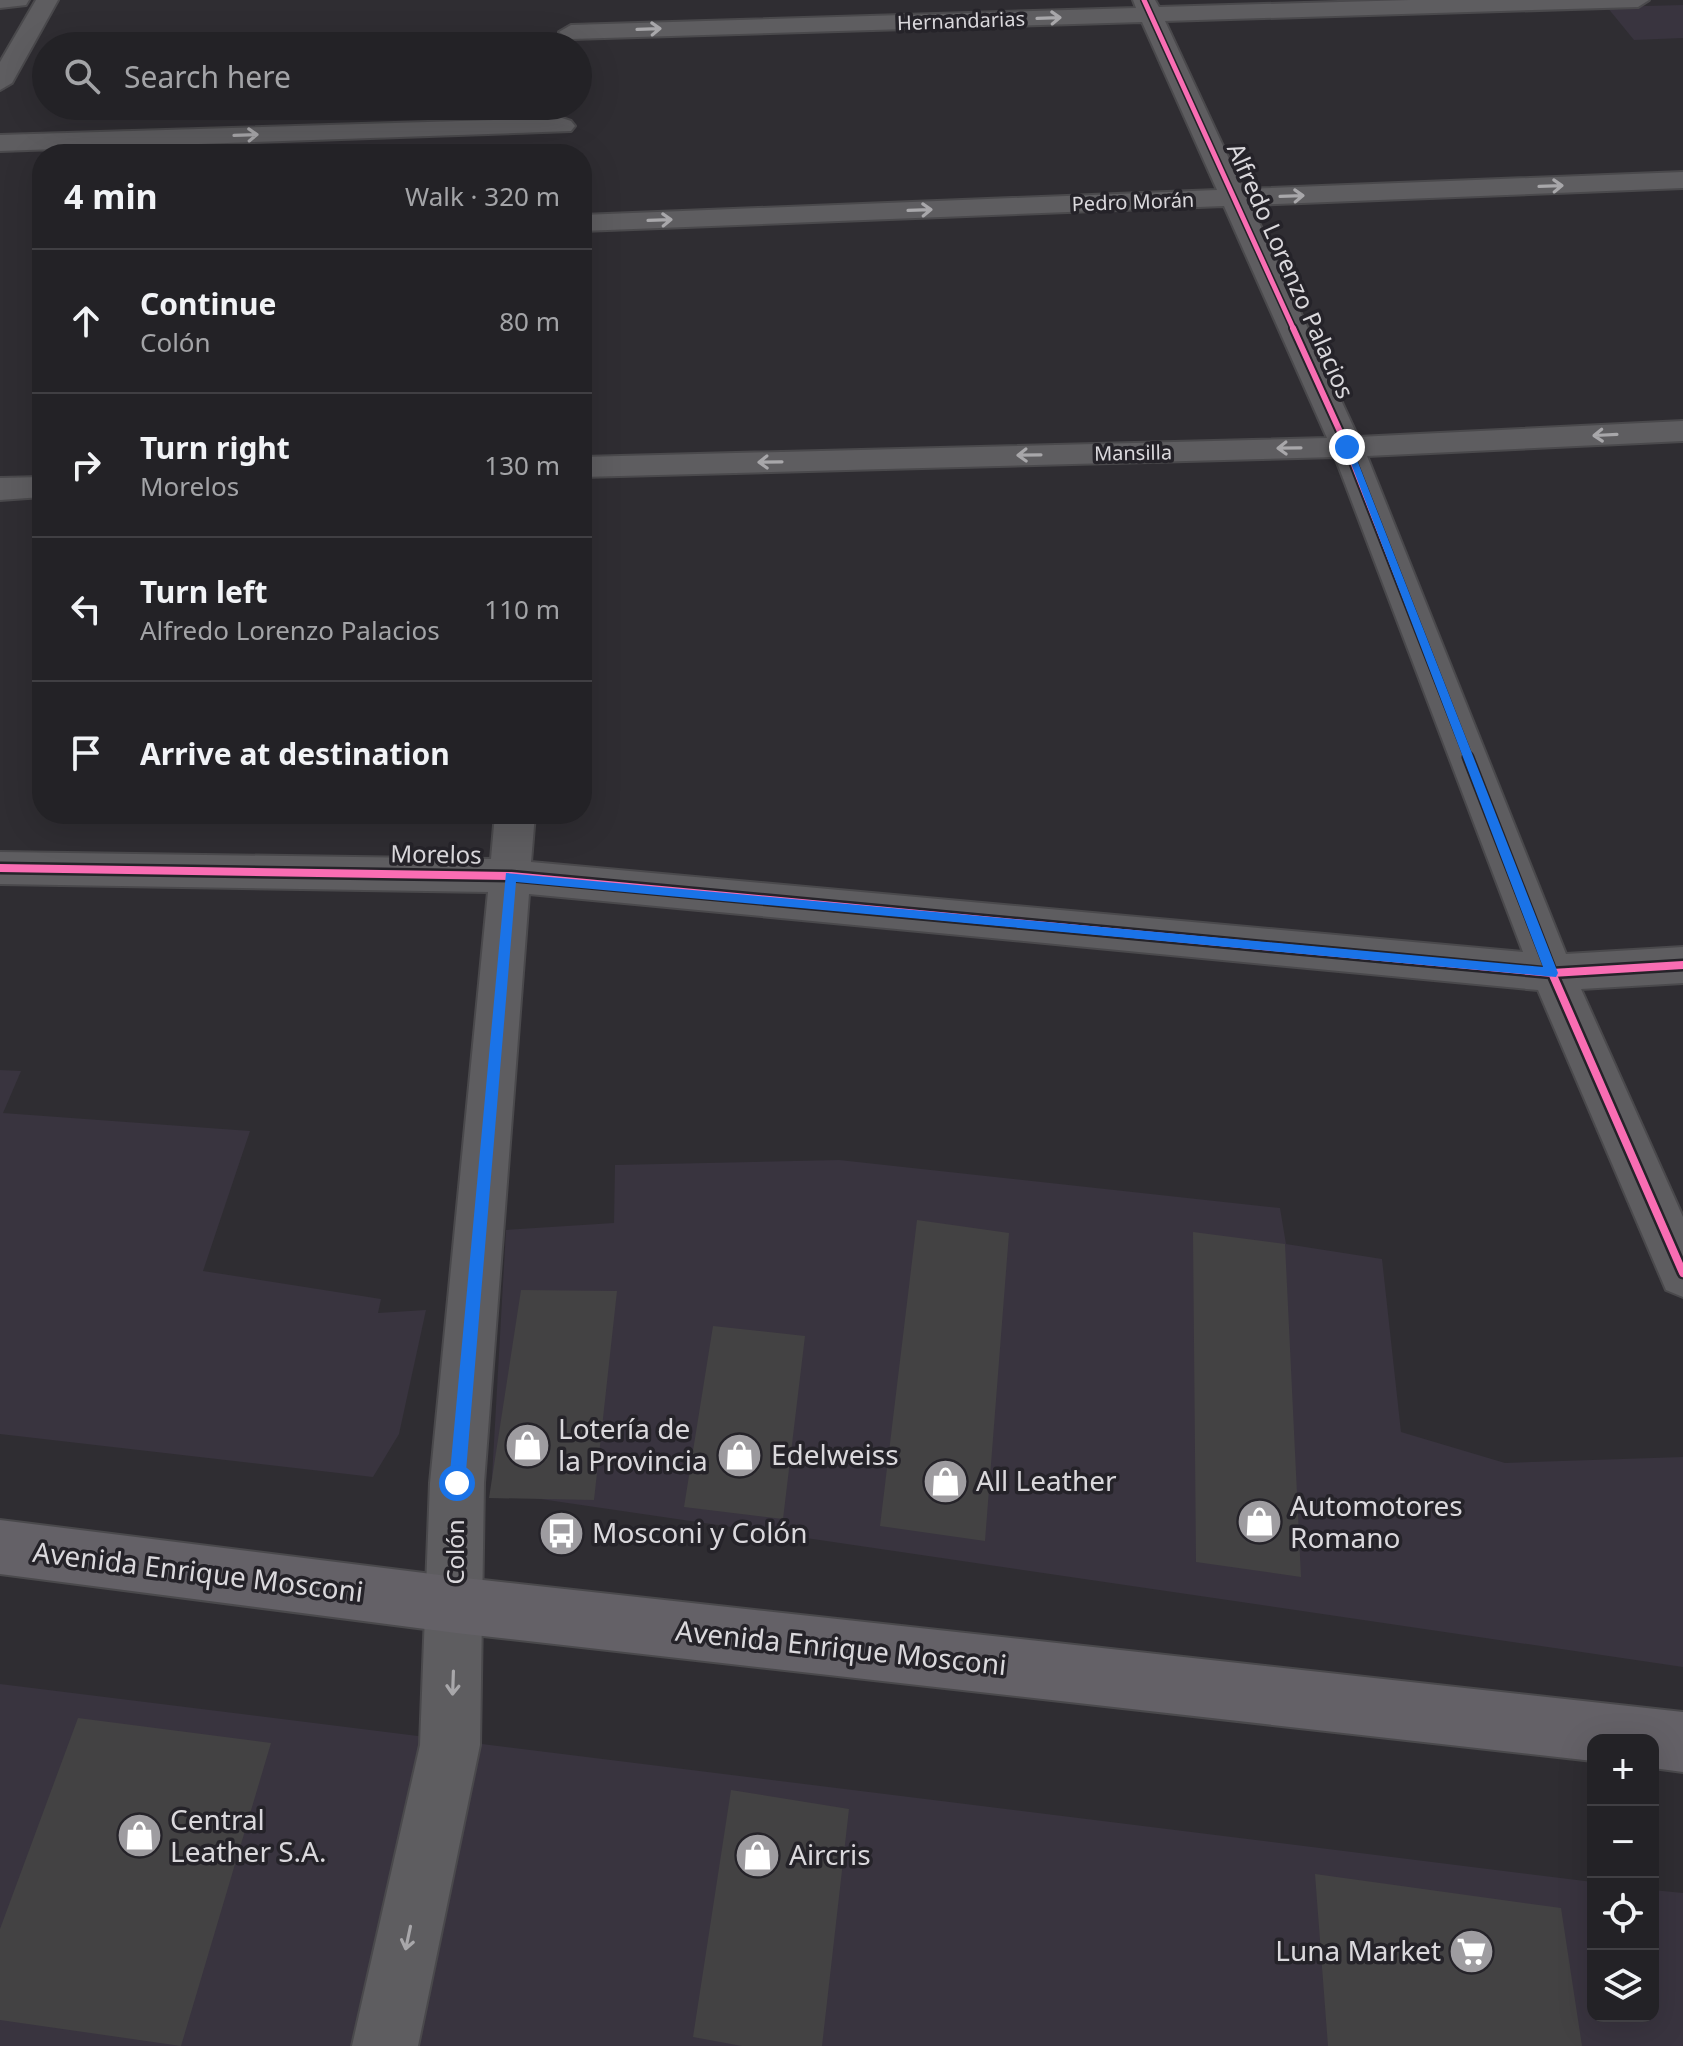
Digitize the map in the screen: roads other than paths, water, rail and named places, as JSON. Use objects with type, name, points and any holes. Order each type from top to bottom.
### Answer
[{"type":"main road","name":"Avenida Enrique Mosconi","points":[[0,1547],[456,1605],[1683,1742]]},
{"type":"street","points":[[0,1],[18,0]]},
{"type":"street","points":[[0,83],[47,0]]},
{"type":"street","name":"Hernandarias","points":[[571,31],[871,12],[1638,0]]},
{"type":"street","name":"Alfredo Lorenzo Palacios","points":[[1147,8],[1237,198],[1347,447],[1552,973],[1683,1273]]},
{"type":"street","points":[[0,143],[480,120]]},
{"type":"street","points":[[561,144],[563,120]]},
{"type":"street","name":"Pedro Morán","points":[[592,223],[1683,180]]},
{"type":"street","name":"Mansilla","points":[[592,467],[1347,447],[1683,431]]},
{"type":"street","points":[[0,489],[32,487]]},
{"type":"street","name":"Colón","points":[[385,2046],[450,1745],[457,1483],[514,824]]},
{"type":"street","name":"Morelos","points":[[0,868],[511,876],[1552,973],[1683,965]]},
{"type":"place","name":"Lotería de la Provincia","points":[[527,1445]]},
{"type":"place","name":"Edelweiss","points":[[740,1455]]},
{"type":"place","name":"All Leather","points":[[945,1481]]},
{"type":"place","name":"Automotores Romano","points":[[1259,1522]]},
{"type":"place","name":"Mosconi y Colón","points":[[561,1533]]},
{"type":"place","name":"Central Leather S.A.","points":[[139,1836]]},
{"type":"place","name":"Aircris","points":[[758,1855]]},
{"type":"place","name":"Luna Market","points":[[1472,1951]]}]
